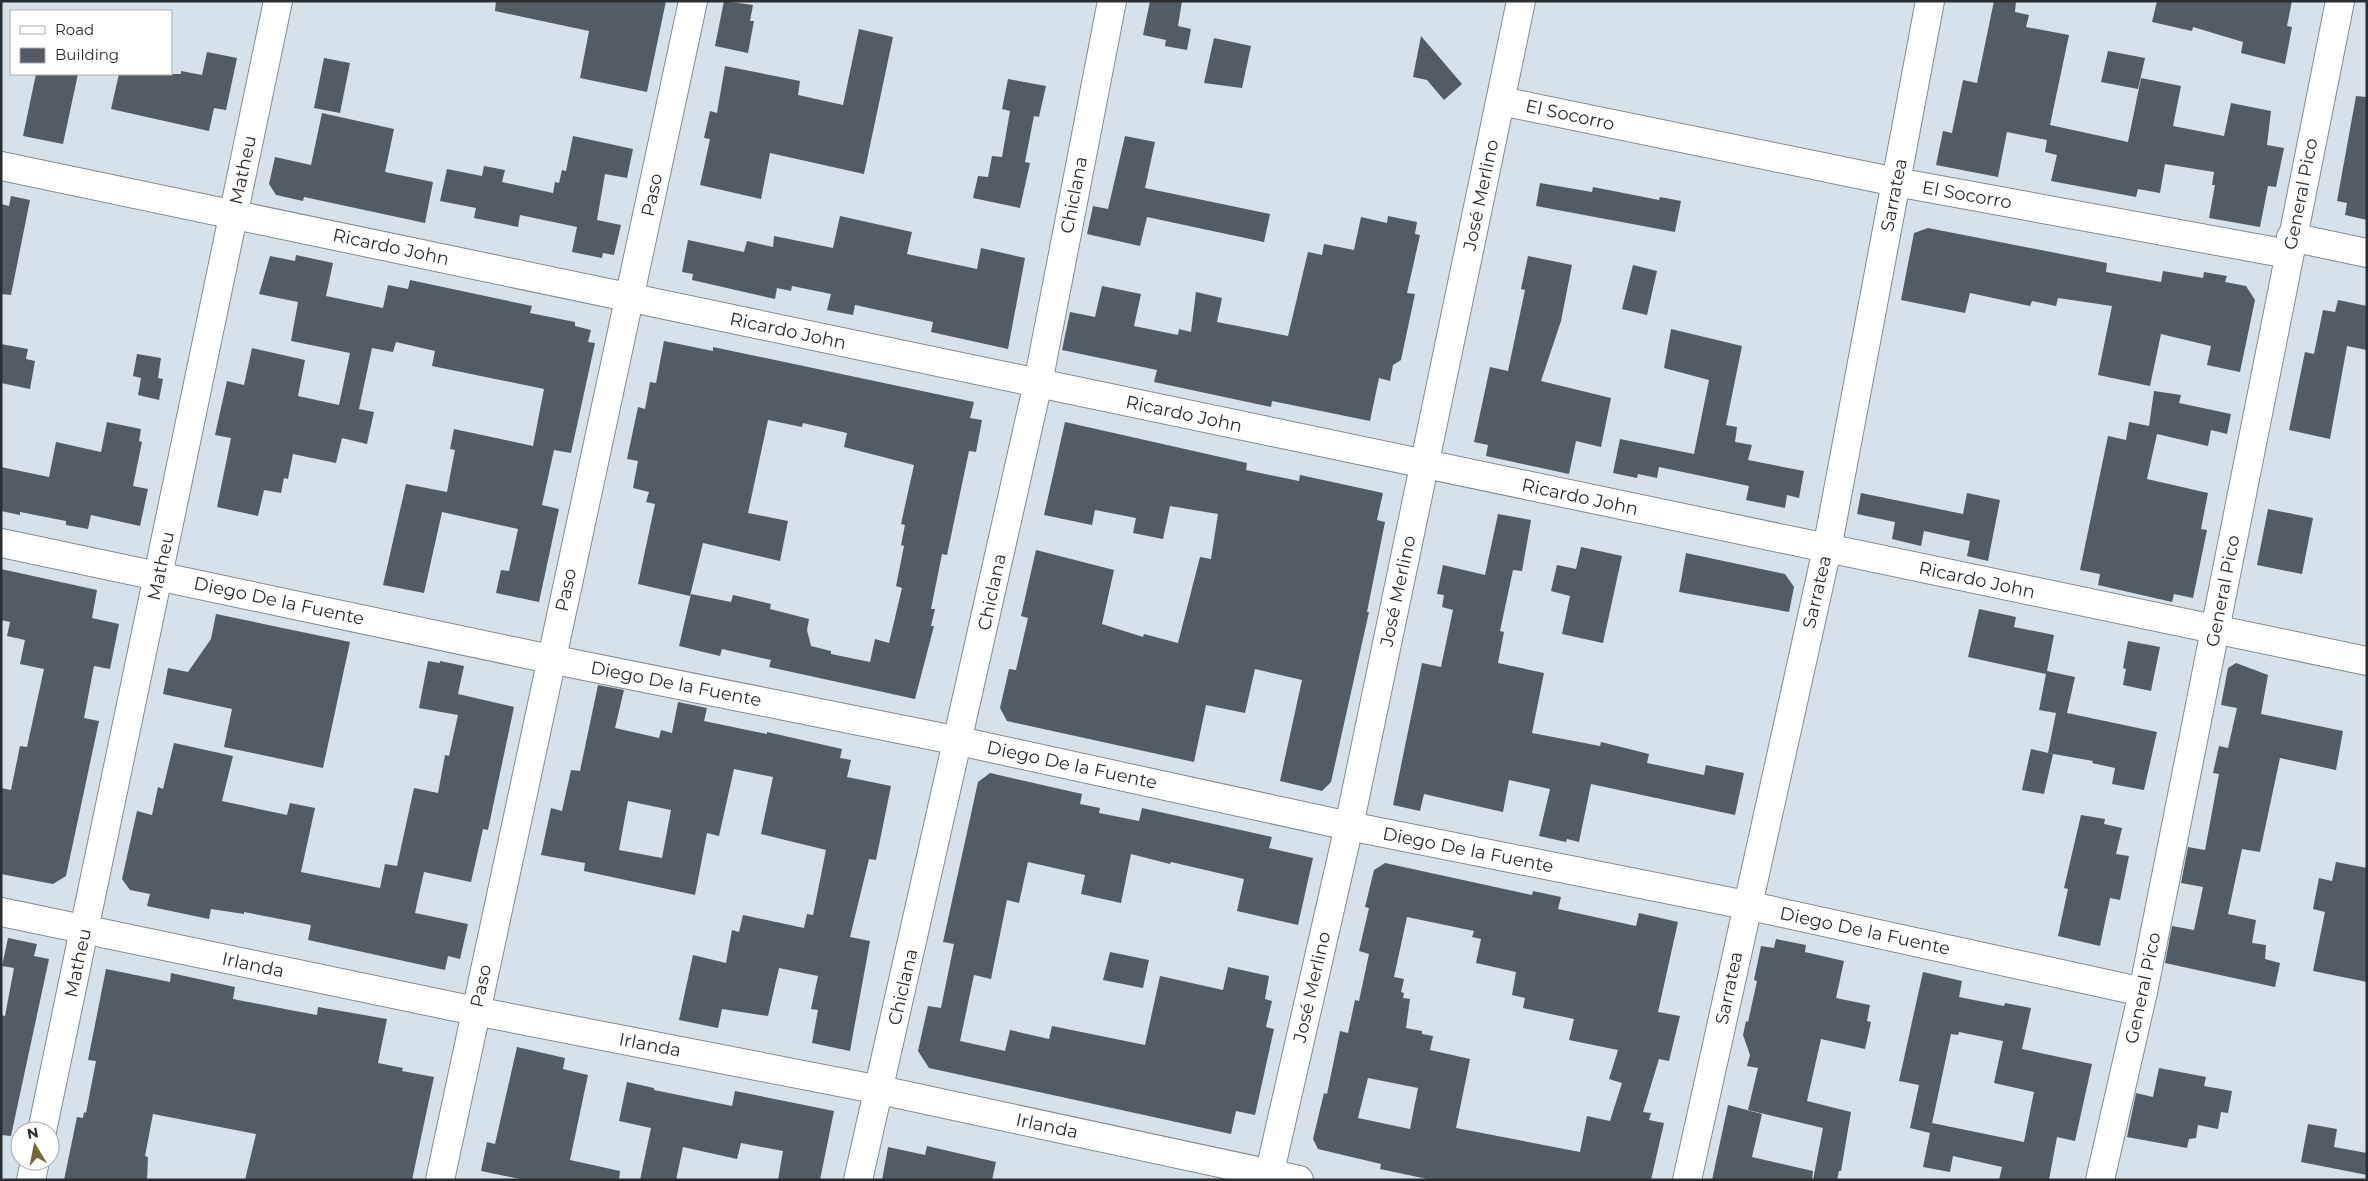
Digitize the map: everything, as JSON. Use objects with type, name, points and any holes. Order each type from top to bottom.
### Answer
[{"type":"street","name":"Matheu","points":[[44,1121],[278,1]]},
{"type":"street","name":"Paso","points":[[440,1180],[550,659],[630,298],[693,1]]},
{"type":"street","name":"Chiclana","points":[[858,1180],[880,1090],[1038,383],[1112,1]]},
{"type":"street","name":"José Merlino","points":[[1269,1177],[1349,826],[1521,1]]},
{"type":"street","name":"Sarratea","points":[[1686,1180],[1827,549],[1930,1]]},
{"type":"street","name":"General Pico","points":[[2100,1180],[2143,992],[2340,1]]},
{"type":"street","name":"El Socorro","points":[[1501,101],[1896,182],[2290,246],[2367,253]]},
{"type":"street","name":"Ricardo John","points":[[1,166],[2367,661]]},
{"type":"street","name":"Diego De la Fuente","points":[[1,543],[550,659],[959,740],[1349,826],[1746,906],[2143,992]]},
{"type":"street","name":"Irlanda","points":[[1,912],[476,1011],[880,1090],[1269,1177],[1299,1180]]},
{"type":"building","points":[[496,1],[666,1],[647,92],[580,78],[589,31],[495,11]]},
{"type":"building","points":[[724,1],[753,5],[750,21],[754,21],[748,53],[715,46]]},
{"type":"building","points":[[1150,1],[1182,1],[1178,26],[1191,29],[1187,50],[1165,46],[1166,40],[1143,35]]},
{"type":"building","points":[[1994,1],[2016,1],[2015,12],[2029,15],[2026,27],[2069,35],[2050,125],[2128,142],[2141,78],[2181,86],[2173,126],[2224,136],[2231,103],[2271,111],[2267,145],[2284,148],[2276,187],[2268,186],[2260,227],[2209,218],[2215,185],[2212,185],[2214,172],[2165,164],[2160,193],[2138,189],[2136,197],[2051,181],[2057,155],[2045,152],[2047,140],[2007,132],[1998,177],[1936,165],[1943,131],[1952,133],[1963,80],[1977,83]]},
{"type":"building","points":[[2157,1],[2292,1],[2287,26],[2292,27],[2285,64],[2241,53],[2243,42],[2193,27],[2192,31],[2152,22]]},
{"type":"building","points":[[859,29],[893,37],[864,174],[770,153],[761,199],[700,185],[710,139],[704,138],[710,111],[717,113],[725,66],[800,81],[798,95],[843,105]]},
{"type":"building","points":[[1421,36],[1462,84],[1444,100],[1427,80],[1413,77]]},
{"type":"building","points":[[1214,38],[1251,46],[1242,88],[1204,83]]},
{"type":"building","points":[[2108,51],[2145,58],[2138,89],[2101,82]]},
{"type":"building","points":[[207,52],[237,58],[226,110],[214,108],[209,131],[111,109],[119,75],[172,75],[181,74],[181,71],[202,75]]},
{"type":"building","points":[[324,58],[350,63],[340,113],[314,108]]},
{"type":"building","points":[[36,75],[78,75],[63,144],[23,136]]},
{"type":"building","points":[[1008,79],[1046,86],[1039,117],[1034,116],[1025,162],[1030,163],[1020,208],[973,198],[978,176],[988,177],[992,156],[1002,157],[1010,111],[1002,109]]},
{"type":"building","points":[[2356,96],[2367,97],[2367,220],[2345,215],[2347,203],[2337,201]]},
{"type":"building","points":[[322,113],[394,129],[385,172],[433,182],[425,223],[304,197],[303,201],[276,195],[269,184],[275,157],[311,165]]},
{"type":"building","points":[[573,136],[633,149],[627,178],[605,174],[597,220],[621,225],[614,255],[603,253],[602,258],[572,252],[577,227],[520,215],[518,227],[474,218],[476,208],[440,201],[447,169],[482,176],[484,166],[505,170],[502,182],[553,193],[555,182],[559,183],[562,170],[566,171]]},
{"type":"building","points":[[1125,136],[1155,142],[1145,188],[1270,214],[1264,242],[1147,217],[1140,246],[1087,234],[1093,206],[1108,209]]},
{"type":"building","points":[[1540,183],[1592,192],[1593,187],[1659,200],[1660,197],[1681,201],[1675,232],[1536,206]]},
{"type":"building","points":[[11,196],[30,200],[11,295],[1,294],[1,204],[9,206]]},
{"type":"building","points":[[840,216],[912,232],[907,254],[977,269],[981,248],[1025,258],[1008,349],[931,332],[933,322],[855,305],[853,315],[827,310],[831,294],[792,286],[791,291],[777,288],[775,299],[692,280],[693,274],[682,272],[688,240],[744,252],[747,241],[773,247],[774,236],[833,248]]},
{"type":"building","points":[[1388,216],[1417,222],[1415,234],[1420,235],[1407,293],[1415,294],[1401,360],[1393,365],[1390,381],[1379,378],[1370,421],[1272,401],[1271,407],[1154,382],[1157,370],[1062,350],[1070,312],[1095,317],[1102,286],[1141,294],[1134,326],[1178,335],[1179,329],[1191,332],[1196,292],[1222,298],[1217,322],[1288,336],[1308,252],[1322,255],[1324,244],[1354,250],[1361,217],[1387,223]]},
{"type":"building","points":[[1928,228],[2107,263],[2106,272],[2161,282],[2163,271],[2203,278],[2204,272],[2227,276],[2225,282],[2246,286],[2255,300],[2240,372],[2207,365],[2211,346],[2161,334],[2150,386],[2098,375],[2112,306],[2058,298],[2056,306],[2032,301],[2030,306],[1970,293],[1965,313],[1901,300],[1914,233]]},
{"type":"building","points":[[296,255],[333,263],[326,296],[383,308],[388,285],[408,289],[410,280],[532,306],[530,313],[575,322],[575,326],[591,330],[588,342],[595,343],[571,453],[554,450],[542,505],[559,509],[539,602],[496,593],[501,570],[509,571],[518,529],[442,512],[424,593],[383,585],[406,484],[447,492],[455,450],[450,449],[454,429],[533,446],[544,389],[432,366],[435,351],[396,342],[393,352],[372,348],[359,409],[374,412],[367,444],[342,438],[336,463],[293,454],[288,479],[284,478],[281,493],[264,490],[258,516],[217,507],[231,438],[215,435],[227,381],[244,385],[252,348],[305,360],[298,396],[339,405],[350,353],[291,341],[298,302],[259,294],[270,256],[295,261]]},
{"type":"building","points":[[1528,256],[1572,265],[1561,321],[1541,381],[1611,398],[1601,447],[1576,441],[1569,474],[1486,456],[1488,445],[1474,442],[1490,367],[1508,371],[1525,290],[1521,289]]},
{"type":"building","points":[[1633,265],[1657,271],[1647,315],[1622,309]]},
{"type":"building","points":[[2338,300],[2367,306],[2367,350],[2347,346],[2330,439],[2289,430],[2305,352],[2314,354],[2323,310],[2335,312]]},
{"type":"building","points":[[1671,329],[1742,346],[1726,425],[1737,427],[1735,442],[1752,445],[1748,460],[1804,471],[1799,498],[1787,495],[1785,508],[1746,500],[1749,486],[1659,467],[1657,478],[1638,474],[1637,478],[1613,473],[1620,439],[1694,454],[1709,380],[1664,368]]},
{"type":"building","points":[[664,341],[713,351],[713,347],[974,402],[970,418],[982,420],[976,452],[969,451],[947,555],[942,554],[931,609],[935,609],[931,626],[934,626],[915,699],[769,667],[771,660],[722,649],[720,656],[679,646],[691,594],[731,602],[733,595],[771,604],[770,609],[809,619],[807,630],[811,646],[831,651],[831,654],[870,662],[875,639],[889,643],[902,588],[896,586],[904,546],[901,545],[905,525],[901,524],[914,465],[844,447],[847,433],[803,423],[802,427],[768,420],[748,513],[788,521],[780,561],[703,543],[690,596],[638,584],[655,504],[646,502],[649,492],[633,488],[638,461],[627,459],[638,407],[645,409],[650,382],[656,383]]},
{"type":"building","points":[[1,344],[28,349],[26,359],[35,361],[30,389],[1,383]]},
{"type":"building","points":[[137,354],[161,358],[158,378],[163,379],[159,400],[138,395],[141,378],[133,376]]},
{"type":"building","points":[[2154,391],[2181,395],[2179,403],[2231,414],[2227,434],[2211,430],[2208,446],[2157,434],[2147,479],[2208,493],[2201,529],[2207,530],[2193,598],[2174,594],[2172,602],[2098,585],[2100,574],[2080,570],[2108,436],[2126,440],[2129,422],[2149,426]]},
{"type":"building","points":[[107,422],[141,429],[139,441],[142,442],[133,486],[148,489],[140,526],[91,515],[88,529],[66,525],[66,521],[20,512],[20,515],[1,511],[1,467],[49,477],[56,442],[101,452]]},
{"type":"building","points":[[1065,422],[1247,463],[1246,470],[1299,481],[1300,475],[1383,493],[1377,520],[1385,522],[1367,612],[1369,612],[1331,782],[1322,791],[1280,781],[1302,680],[1255,669],[1245,713],[1206,705],[1194,762],[1007,721],[1000,708],[1009,669],[1016,670],[1028,618],[1021,616],[1036,550],[1114,570],[1102,624],[1143,637],[1144,634],[1178,643],[1200,557],[1211,559],[1218,514],[1170,506],[1163,539],[1133,533],[1136,518],[1095,510],[1092,525],[1044,515]]},
{"type":"building","points":[[1861,493],[1963,514],[1967,493],[2000,500],[1988,561],[1967,556],[1970,541],[1924,531],[1921,546],[1892,539],[1895,522],[1857,514]]},
{"type":"building","points":[[2268,509],[2313,518],[2302,574],[2257,565]]},
{"type":"building","points":[[1498,514],[1531,520],[1522,571],[1513,570],[1500,631],[1504,632],[1498,663],[1544,673],[1532,733],[1600,746],[1601,742],[1649,754],[1647,763],[1704,775],[1706,765],[1744,773],[1735,815],[1591,784],[1579,842],[1567,839],[1566,842],[1539,836],[1550,789],[1509,780],[1503,812],[1424,794],[1420,811],[1393,805],[1422,663],[1441,667],[1453,610],[1442,607],[1444,595],[1437,594],[1443,565],[1485,575]]},
{"type":"building","points":[[1581,547],[1622,556],[1603,643],[1562,634],[1570,596],[1551,591],[1557,565],[1576,569]]},
{"type":"building","points":[[1686,553],[1785,574],[1794,587],[1789,612],[1679,592]]},
{"type":"building","points":[[1,569],[97,590],[92,618],[119,624],[110,669],[94,666],[84,718],[99,721],[66,876],[53,884],[1,874],[1,788],[11,790],[20,746],[27,747],[44,669],[20,664],[25,640],[7,636],[10,622],[1,620]]},
{"type":"building","points":[[1979,609],[2016,617],[2014,627],[2054,635],[2047,671],[2075,677],[2067,713],[2157,732],[2144,790],[2112,784],[2115,768],[2092,763],[2093,761],[2048,753],[2056,713],[2039,710],[2046,674],[1968,657]]},
{"type":"building","points":[[216,614],[350,642],[323,768],[224,747],[232,709],[163,694],[168,668],[188,672],[211,639]]},
{"type":"building","points":[[2128,641],[2160,647],[2151,691],[2123,685],[2126,669],[2123,668]]},
{"type":"building","points":[[428,661],[440,663],[440,661],[464,666],[458,694],[514,707],[488,830],[483,829],[471,882],[424,872],[415,913],[468,924],[460,959],[448,956],[445,970],[308,940],[311,925],[244,912],[244,914],[211,909],[209,919],[147,906],[150,894],[130,890],[122,879],[137,811],[152,815],[158,787],[163,789],[174,743],[233,756],[222,801],[287,815],[290,803],[315,808],[301,872],[380,888],[385,864],[397,866],[414,788],[438,793],[445,755],[449,756],[458,715],[419,708]]},
{"type":"building","points":[[2236,663],[2268,675],[2261,714],[2343,731],[2336,770],[2280,758],[2260,852],[2242,849],[2228,914],[2256,920],[2252,943],[2266,945],[2265,959],[2280,963],[2275,987],[2165,963],[2172,926],[2194,930],[2203,887],[2181,883],[2188,847],[2205,850],[2219,774],[2213,773],[2219,746],[2228,748],[2237,708],[2221,705],[2228,668]]},
{"type":"building","points":[[598,685],[624,690],[615,728],[659,738],[661,730],[672,733],[678,702],[707,708],[704,721],[767,734],[767,732],[842,749],[840,758],[851,760],[847,777],[891,786],[876,860],[869,859],[850,937],[870,941],[850,1051],[812,1043],[818,1010],[811,1009],[818,976],[779,968],[768,1016],[722,1009],[718,1028],[679,1020],[693,955],[726,963],[732,930],[739,932],[743,915],[804,928],[807,914],[813,915],[826,850],[761,834],[773,777],[734,769],[719,836],[707,833],[695,895],[584,871],[585,863],[541,855],[551,808],[562,811],[571,770],[580,771]],"holes":[[[628,801],[671,810],[662,858],[619,850]]]},
{"type":"building","points":[[2031,749],[2053,754],[2044,794],[2022,790]]},
{"type":"building","points":[[990,773],[1082,794],[1080,804],[1100,808],[1099,813],[1139,821],[1142,808],[1272,837],[1269,848],[1313,858],[1298,925],[1237,911],[1244,879],[1131,854],[1121,903],[1081,894],[1085,875],[1028,862],[1019,903],[1007,900],[991,979],[974,975],[960,1041],[1005,1051],[1010,1030],[1049,1039],[1052,1026],[1145,1045],[1160,976],[1223,990],[1228,967],[1269,976],[1265,999],[1272,1001],[1266,1027],[1274,1029],[1255,1115],[1236,1111],[1231,1134],[929,1068],[918,1051],[928,1006],[941,1008],[954,944],[943,942],[978,782]]},
{"type":"building","points":[[2081,815],[2105,819],[2104,824],[2122,828],[2116,854],[2129,856],[2120,900],[2110,898],[2100,946],[2058,936],[2068,889],[2064,888]]},
{"type":"building","points":[[2336,862],[2367,868],[2367,982],[2313,971],[2325,912],[2313,909],[2319,878],[2332,881]]},
{"type":"building","points":[[1385,863],[1532,895],[1533,891],[1561,897],[1558,909],[1636,926],[1639,913],[1678,922],[1658,1012],[1680,1016],[1669,1061],[1659,1059],[1643,1112],[1651,1113],[1649,1120],[1664,1123],[1651,1180],[1432,1180],[1380,1169],[1381,1164],[1318,1149],[1313,1139],[1324,1093],[1327,1094],[1340,1031],[1348,1033],[1355,1000],[1359,1001],[1369,954],[1359,951],[1369,908],[1365,907],[1374,870]],"holes":[[[1407,917],[1474,931],[1472,937],[1481,939],[1476,963],[1516,972],[1512,995],[1525,998],[1523,1008],[1574,1019],[1569,1040],[1618,1050],[1609,1079],[1622,1083],[1610,1121],[1587,1116],[1580,1152],[1456,1128],[1470,1059],[1430,1050],[1433,1036],[1422,1034],[1422,1031],[1406,1028],[1410,999],[1403,998],[1404,993],[1401,992],[1404,979],[1394,977]],[[1368,1078],[1418,1088],[1410,1129],[1358,1118]]]},
{"type":"building","points":[[8,938],[37,944],[34,956],[49,959],[14,1121],[10,1121],[10,1136],[1,1135],[1,1015],[5,1016],[14,968],[2,966]]},
{"type":"building","points":[[1776,939],[1806,945],[1805,952],[1844,961],[1836,998],[1870,1005],[1867,1021],[1871,1022],[1865,1049],[1821,1039],[1807,1101],[1851,1112],[1841,1171],[1839,1171],[1837,1180],[1813,1180],[1823,1128],[1748,1110],[1758,1068],[1747,1066],[1750,1055],[1743,1035],[1746,1021],[1748,1022],[1757,981],[1754,980],[1761,946],[1774,948]]},
{"type":"building","points":[[1110,952],[1149,960],[1143,988],[1103,980]]},
{"type":"building","points":[[106,969],[170,982],[171,973],[235,987],[233,999],[317,1015],[318,1007],[387,1019],[378,1063],[403,1068],[402,1071],[434,1077],[412,1180],[245,1180],[256,1134],[153,1114],[145,1156],[148,1157],[147,1180],[64,1180],[77,1117],[83,1118],[84,1112],[86,1113],[96,1061],[88,1060]]},
{"type":"building","points":[[1923,972],[1962,981],[1959,997],[2004,1006],[2005,1003],[2031,1008],[2022,1049],[2092,1064],[2075,1141],[2057,1137],[2049,1180],[1999,1180],[2002,1167],[1953,1156],[1950,1172],[1923,1167],[1930,1133],[1910,1128],[1919,1085],[1899,1081]],"holes":[[[1959,1032],[2003,1041],[1994,1083],[2034,1092],[2024,1142],[1932,1123],[1951,1034],[1958,1035]]]},
{"type":"building","points":[[517,1047],[565,1058],[563,1069],[588,1075],[570,1160],[620,1171],[619,1180],[525,1180],[481,1171],[487,1142],[495,1144]]},
{"type":"building","points":[[2159,1068],[2206,1077],[2204,1086],[2232,1091],[2228,1113],[2221,1112],[2218,1129],[2198,1125],[2196,1138],[2189,1139],[2187,1148],[2127,1137],[2136,1093],[2153,1097]]},
{"type":"building","points":[[627,1082],[654,1088],[654,1090],[732,1106],[735,1091],[834,1111],[820,1180],[778,1180],[783,1151],[741,1143],[737,1159],[683,1147],[676,1180],[640,1180],[651,1128],[619,1121]]},
{"type":"building","points":[[1728,1105],[1762,1114],[1752,1157],[1813,1171],[1812,1180],[1712,1180]]},
{"type":"building","points":[[2308,1124],[2337,1129],[2334,1147],[2367,1153],[2367,1175],[2301,1162]]},
{"type":"building","points":[[927,1146],[996,1162],[992,1180],[882,1180],[888,1147],[925,1155]]}]
